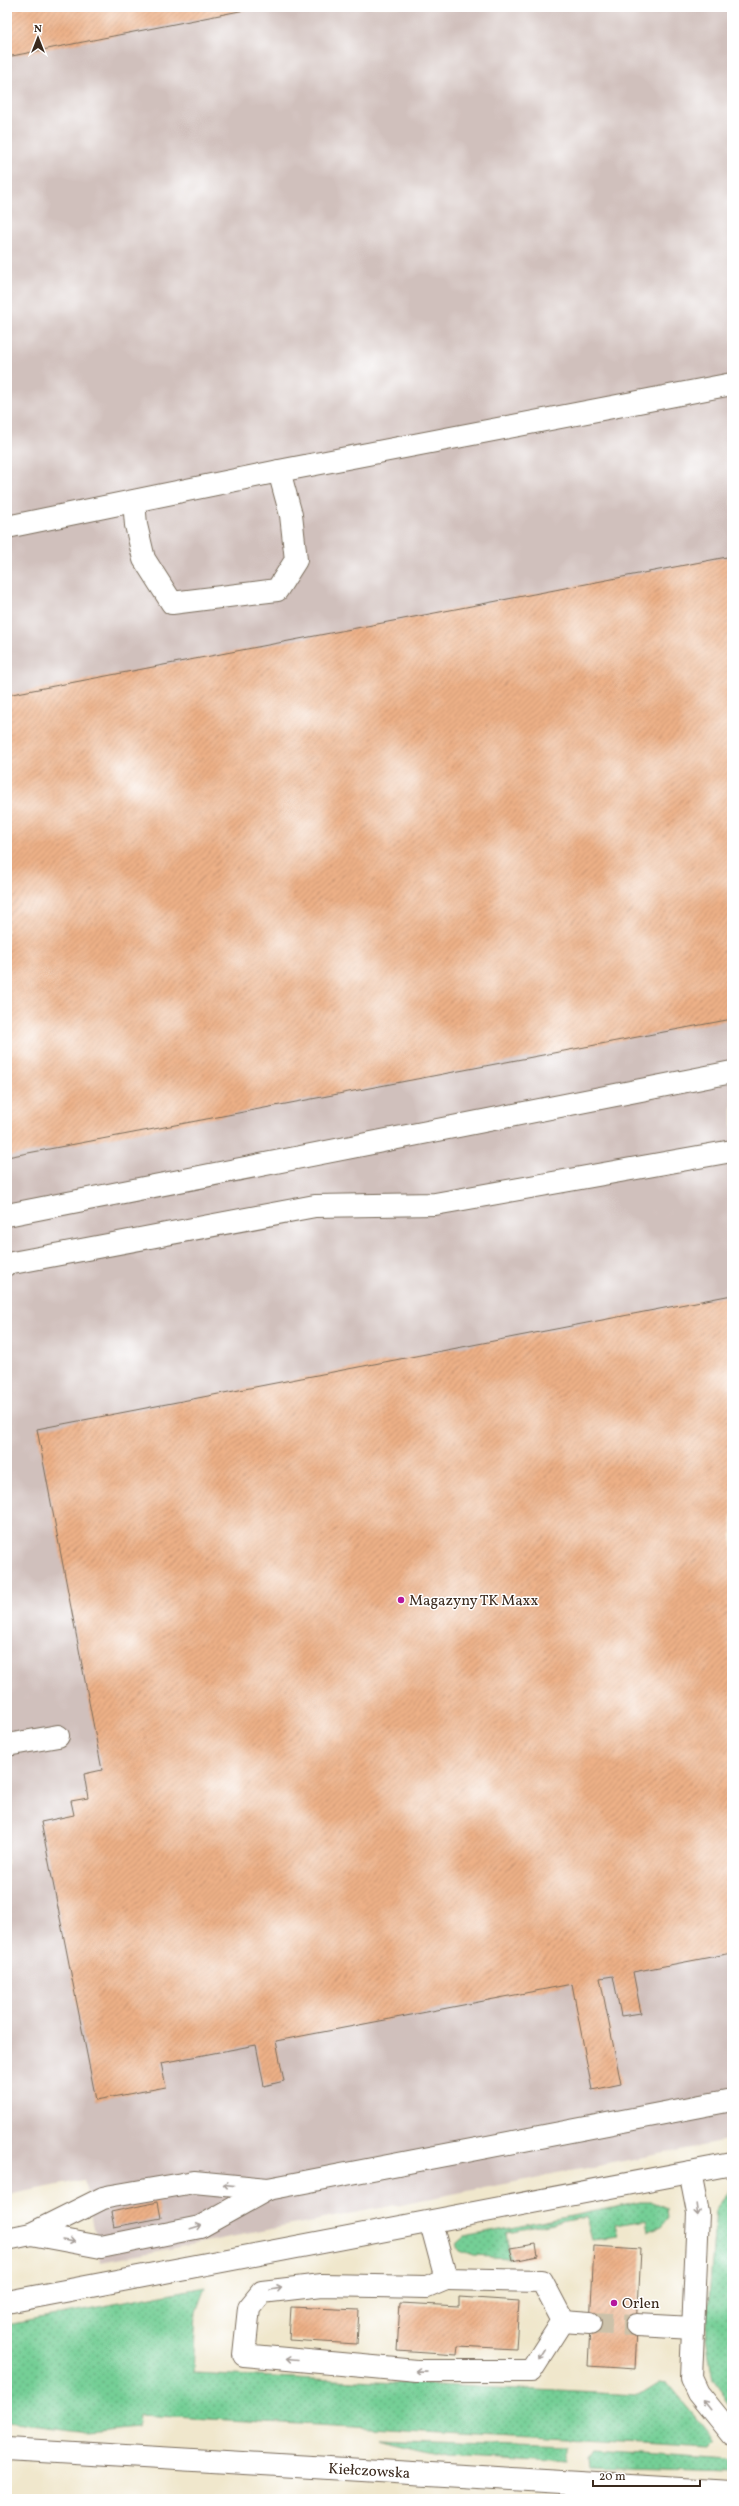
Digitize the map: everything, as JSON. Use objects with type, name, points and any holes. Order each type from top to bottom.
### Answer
[{"type":"street","points":[[7,527],[279,471],[732,384]]},
{"type":"street","points":[[134,501],[136,525],[144,559],[172,603],[277,590],[296,560],[291,515],[279,471]]},
{"type":"street","points":[[7,1216],[732,1072]]},
{"type":"street","points":[[7,1264],[315,1206],[435,1204],[732,1152]]},
{"type":"street","points":[[7,1745],[58,1736]]},
{"type":"street","points":[[7,2239],[31,2234],[103,2198],[112,2196],[194,2182],[268,2189],[732,2100]]},
{"type":"street","points":[[7,2302],[431,2223],[732,2164]]},
{"type":"street","points":[[690,2172],[698,2213],[691,2378],[698,2393],[732,2435]]},
{"type":"street","points":[[31,2234],[102,2247],[200,2227],[268,2189]]},
{"type":"street","points":[[431,2223],[446,2279]]},
{"type":"street","points":[[446,2279],[542,2281],[563,2321],[531,2371],[417,2371],[244,2355],[248,2308],[262,2292],[322,2286],[427,2287],[446,2279]]},
{"type":"street","points":[[563,2321],[590,2323]]},
{"type":"street","points":[[637,2325],[692,2328]]},
{"type":"street","name":"Kiełczowska","points":[[7,2449],[685,2494],[732,2492]]},
{"type":"path","points":[[7,102],[9,114]]},
{"type":"shaded area","points":[[7,7],[732,7],[732,2140],[101,2262],[84,2180],[7,2195]]},
{"type":"green space","points":[[732,2187],[732,2408],[713,2381],[706,2338],[716,2207]]},
{"type":"green space","points":[[641,2202],[652,2202],[667,2208],[668,2218],[662,2226],[648,2231],[646,2220],[615,2225],[618,2237],[592,2240],[586,2217],[507,2232],[510,2258],[473,2256],[459,2251],[457,2247],[458,2243],[465,2237]]},
{"type":"green space","points":[[205,2287],[196,2312],[193,2373],[639,2395],[660,2382],[667,2383],[715,2441],[709,2447],[139,2415],[138,2427],[87,2432],[7,2422],[7,2324]]},
{"type":"green space","points":[[380,2440],[569,2447],[569,2463],[449,2456]]},
{"type":"green space","points":[[594,2450],[730,2459],[732,2461],[732,2472],[590,2468],[589,2457]]},
{"type":"building","points":[[7,7],[254,7],[255,8],[7,57]]},
{"type":"building","points":[[732,556],[732,1019],[7,1157],[7,695]]},
{"type":"building","name":"Magazyny TK Maxx","points":[[732,1295],[732,1953],[633,1972],[641,2013],[621,2016],[613,1976],[600,1978],[621,2084],[592,2090],[572,1984],[276,2041],[284,2081],[264,2086],[256,2045],[161,2063],[166,2087],[96,2100],[41,1822],[74,1815],[71,1801],[88,1798],[84,1774],[102,1770],[37,1429]]},
{"type":"building","points":[[158,2202],[161,2218],[114,2227],[111,2212]]},
{"type":"building","points":[[536,2244],[538,2256],[513,2261],[510,2248]]},
{"type":"building","points":[[594,2246],[641,2249],[635,2369],[588,2366]]},
{"type":"building","points":[[459,2297],[519,2301],[516,2349],[458,2346],[457,2355],[397,2351],[400,2303],[459,2306]]},
{"type":"building","points":[[291,2307],[359,2310],[357,2344],[289,2340]]},
{"type":"tunnel","points":[[590,2323],[637,2325]]},
{"type":"place","name":"Magazyny TK Maxx","points":[[401,1600]]},
{"type":"place","name":"Orlen","points":[[614,2303]]}]
